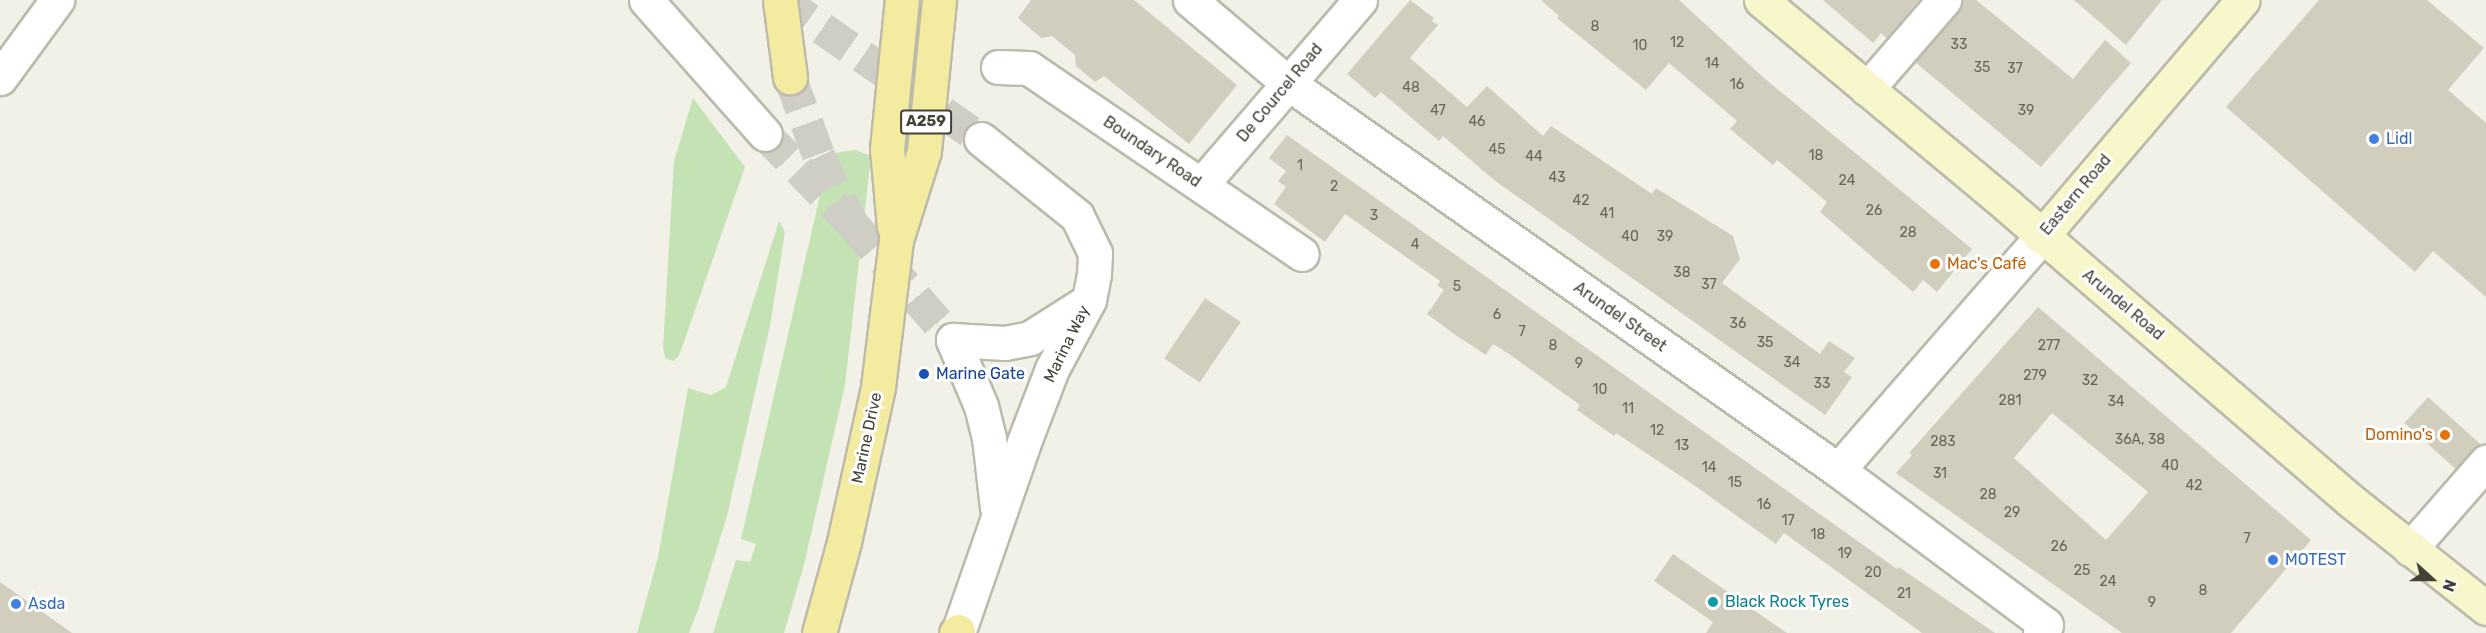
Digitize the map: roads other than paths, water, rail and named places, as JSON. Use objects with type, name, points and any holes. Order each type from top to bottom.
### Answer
[{"type":"main road","points":[[780,0],[790,77]]},
{"type":"main road","name":"Marine Drive","points":[[896,240],[887,149],[902,0]]},
{"type":"main road","name":"Marine Drive","points":[[819,633],[844,542],[878,387],[896,240],[924,151],[939,0]]},
{"type":"main road","name":"Arundel Road","points":[[1761,0],[2410,549],[2486,608]]},
{"type":"main road","name":"Eastern Road","points":[[2041,237],[2243,0]]},
{"type":"street","points":[[0,78],[57,0]]},
{"type":"street","points":[[646,0],[765,134]]},
{"type":"street","name":"Arundel Street","points":[[1190,0],[1288,83],[1838,470],[2046,625],[2040,633]]},
{"type":"street","name":"De Courcel Road","points":[[1201,185],[1360,0]]},
{"type":"street","points":[[1867,89],[1944,0]]},
{"type":"street","name":"Boundary Road","points":[[998,67],[1029,68],[1302,254]]},
{"type":"street","name":"Marina Way","points":[[957,632],[1052,369],[1089,300],[1095,253],[1077,216],[981,139]]},
{"type":"street","name":"Eastern Road","points":[[1838,470],[2041,237]]},
{"type":"street","name":"Marina Way","points":[[999,520],[986,427],[953,340],[1005,343],[1030,338],[1089,300]]},
{"type":"street","points":[[2410,549],[2486,462]]},
{"type":"tunnel","points":[[782,0],[981,139]]},
{"type":"tunnel","points":[[790,77],[819,156],[852,223]]},
{"type":"tunnel","points":[[765,134],[852,223],[953,340]]},
{"type":"place","name":"Lidl","points":[[2374,139]]},
{"type":"place","name":"Mac's Café","points":[[1935,264]]},
{"type":"place","name":"Marine Gate","points":[[924,374]]},
{"type":"place","name":"Domino's","points":[[2445,435]]},
{"type":"place","name":"MOTEST","points":[[2273,560]]},
{"type":"place","name":"Black Rock Tyres","points":[[1713,602]]},
{"type":"place","name":"Asda","points":[[16,604]]}]
